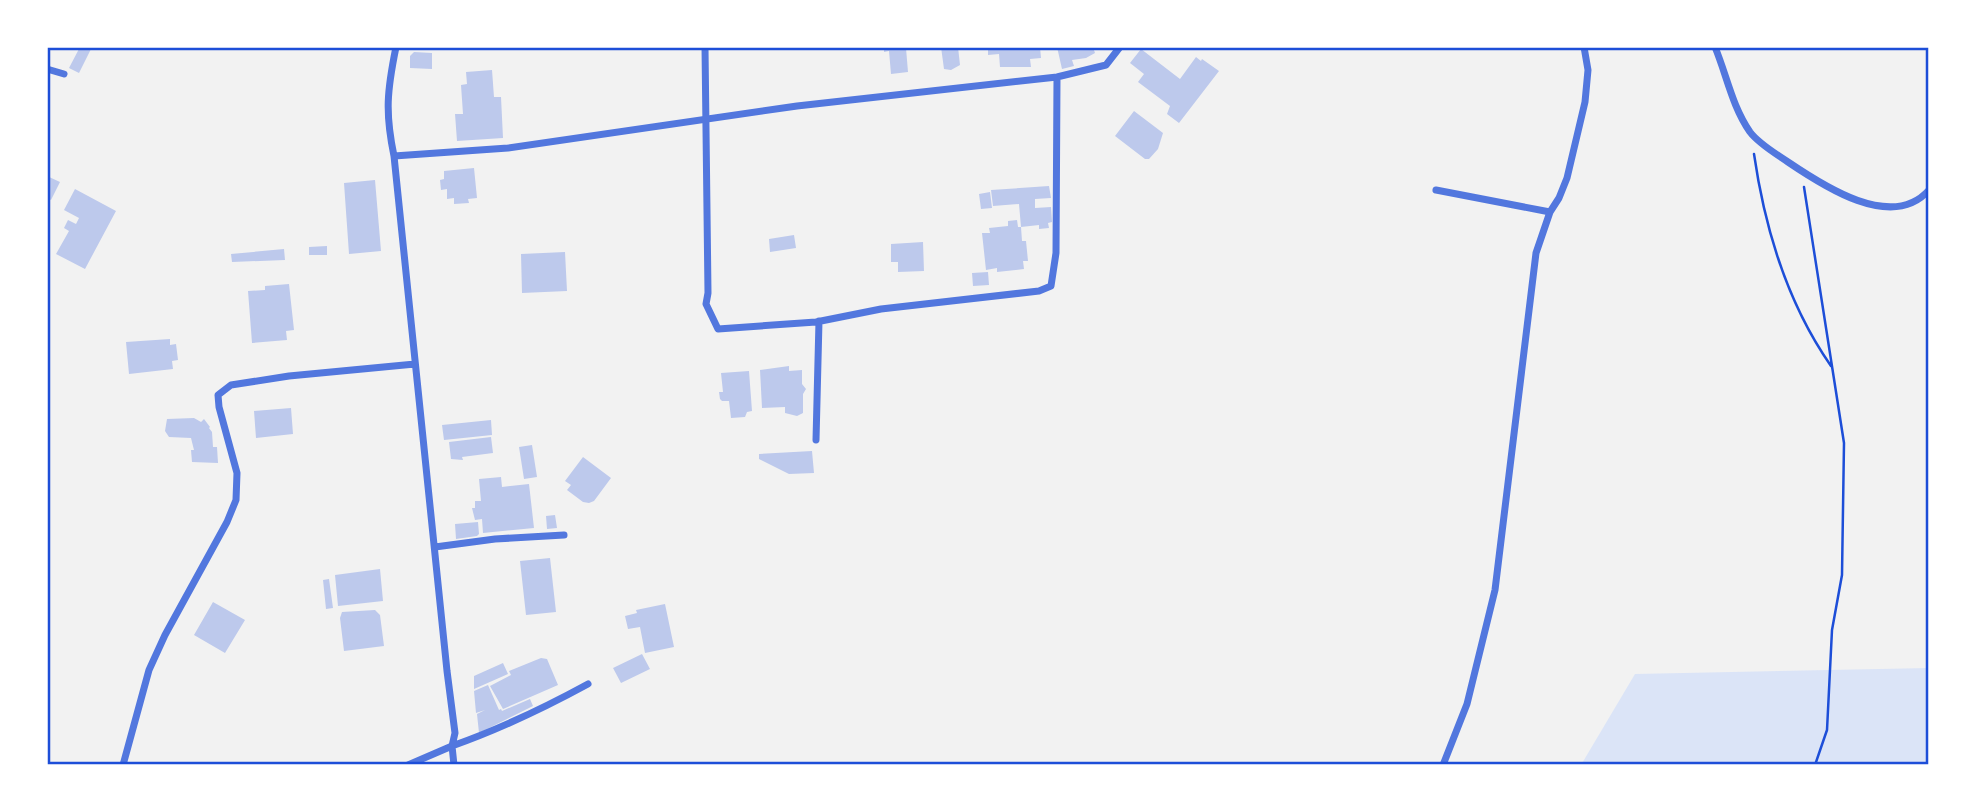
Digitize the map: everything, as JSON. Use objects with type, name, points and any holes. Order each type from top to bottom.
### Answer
[{"type":"street","points":[[396,47],[387,89],[388,128],[394,156],[447,671],[456,733],[452,746],[454,765]]},
{"type":"street","points":[[705,47],[706,304],[718,329],[820,321],[881,309],[1025,293],[1051,286],[1056,254],[1058,77]]},
{"type":"street","points":[[394,156],[508,148],[797,106],[1058,77],[1106,65],[1120,47]]},
{"type":"street","points":[[1443,765],[1466,704],[1495,590],[1536,253],[1550,212],[1567,178],[1585,102],[1588,71],[1584,47]]},
{"type":"street","points":[[1716,47],[1731,96],[1751,134],[1803,172],[1840,193],[1879,206],[1896,207],[1913,202],[1929,190]]},
{"type":"street","points":[[47,69],[64,74]]},
{"type":"street","points":[[1436,190],[1550,212]]},
{"type":"street","points":[[816,440],[820,321]]},
{"type":"street","points":[[122,765],[149,670],[165,635],[211,555],[236,500],[237,473],[218,394],[231,386],[289,376],[415,364]]},
{"type":"street","points":[[435,547],[495,539],[564,535]]},
{"type":"street","points":[[408,765],[490,733],[588,684]]},
{"type":"path","points":[[1751,134],[1756,170],[1776,258],[1813,340],[1832,367]]},
{"type":"path","points":[[1803,172],[1844,443],[1842,575],[1832,630],[1827,730],[1815,765]]},
{"type":"shaded area","points":[[1929,668],[1929,765],[1581,765],[1635,674]]},
{"type":"building","points":[[80,47],[91,49],[79,73],[69,68]]},
{"type":"building","points":[[884,47],[906,48],[908,72],[891,74],[889,51],[884,52]]},
{"type":"building","points":[[941,47],[958,47],[960,65],[951,70],[944,69]]},
{"type":"building","points":[[988,47],[1040,47],[1041,58],[1030,59],[1031,67],[1000,67],[999,54],[988,55]]},
{"type":"building","points":[[1057,47],[1093,47],[1095,53],[1086,58],[1072,60],[1074,66],[1062,69]]},
{"type":"building","points":[[1141,49],[1180,79],[1196,57],[1219,71],[1179,123],[1167,114],[1170,106],[1138,82],[1144,74],[1130,63]]},
{"type":"building","points":[[414,52],[432,53],[432,69],[410,68],[410,56]]},
{"type":"building","points":[[492,70],[494,97],[501,97],[503,138],[457,141],[455,114],[463,114],[461,85],[467,84],[466,72]]},
{"type":"building","points":[[1134,111],[1163,133],[1158,149],[1149,159],[1145,159],[1115,136]]},
{"type":"building","points":[[474,168],[477,198],[468,199],[469,203],[454,204],[454,198],[447,199],[447,189],[441,190],[440,180],[444,179],[444,171]]},
{"type":"building","points":[[47,176],[60,182],[51,200],[47,198]]},
{"type":"building","points":[[375,180],[381,251],[349,254],[344,183]]},
{"type":"building","points":[[1049,186],[1051,198],[1035,199],[1035,208],[1051,207],[1052,222],[1048,223],[1049,228],[1039,229],[1039,225],[1021,227],[1019,204],[993,206],[991,190]]},
{"type":"building","points":[[75,189],[116,211],[85,269],[56,254],[69,231],[64,228],[68,220],[76,224],[79,218],[64,210]]},
{"type":"building","points":[[990,192],[992,208],[981,209],[979,194]]},
{"type":"building","points":[[1017,220],[1018,227],[1021,227],[1022,241],[1026,241],[1028,261],[1023,261],[1024,269],[997,272],[997,268],[986,270],[982,233],[990,233],[989,228],[1008,226],[1008,221]]},
{"type":"building","points":[[794,235],[796,248],[770,252],[769,239]]},
{"type":"building","points":[[923,242],[924,271],[898,272],[898,262],[891,262],[891,244]]},
{"type":"building","points":[[327,246],[327,255],[309,255],[309,247]]},
{"type":"building","points":[[284,249],[285,260],[232,262],[231,254]]},
{"type":"building","points":[[565,252],[567,291],[522,293],[521,254]]},
{"type":"building","points":[[988,272],[989,285],[973,286],[972,273]]},
{"type":"building","points":[[289,284],[294,330],[286,331],[287,340],[252,343],[248,291]]},
{"type":"building","points":[[170,339],[170,345],[176,344],[178,360],[172,361],[173,369],[129,374],[126,342]]},
{"type":"building","points":[[789,366],[789,371],[802,370],[802,384],[806,389],[803,394],[803,413],[797,416],[785,413],[785,407],[762,408],[760,370]]},
{"type":"building","points":[[749,371],[752,411],[747,412],[745,417],[731,418],[729,401],[720,399],[719,392],[723,392],[721,373]]},
{"type":"building","points":[[291,408],[293,434],[256,438],[254,411]]},
{"type":"building","points":[[194,418],[201,422],[204,419],[210,427],[213,447],[217,447],[218,463],[192,462],[191,450],[194,450],[191,438],[169,437],[165,431],[167,419]]},
{"type":"building","points":[[491,420],[492,435],[444,440],[442,425]]},
{"type":"building","points":[[491,437],[493,453],[462,457],[463,460],[451,459],[449,442]]},
{"type":"building","points":[[532,445],[537,477],[524,479],[519,447]]},
{"type":"building","points":[[812,451],[814,473],[789,474],[759,459],[759,454]]},
{"type":"building","points":[[583,457],[611,478],[594,501],[589,503],[583,502],[567,490],[571,485],[565,481]]},
{"type":"building","points":[[501,477],[502,487],[529,484],[534,528],[483,533],[482,519],[475,520],[472,508],[475,508],[475,501],[481,501],[479,479]]},
{"type":"building","points":[[555,515],[557,528],[547,529],[546,516]]},
{"type":"building","points":[[478,522],[477,536],[456,539],[455,524]]},
{"type":"building","points":[[550,558],[556,612],[526,615],[520,561]]},
{"type":"building","points":[[380,569],[383,601],[338,606],[335,575]]},
{"type":"building","points":[[329,579],[333,608],[326,609],[323,580]]},
{"type":"building","points":[[213,602],[245,620],[225,653],[194,635]]},
{"type":"building","points":[[665,604],[674,647],[645,653],[640,627],[628,629],[625,616],[637,613],[636,610]]},
{"type":"building","points":[[375,610],[380,615],[384,646],[344,651],[340,618],[342,612]]},
{"type":"building","points":[[642,654],[650,669],[621,683],[613,668]]},
{"type":"building","points":[[541,658],[547,659],[558,685],[503,709],[490,686],[511,675],[509,671]]},
{"type":"building","points":[[503,663],[508,674],[474,689],[474,676]]},
{"type":"building","points":[[488,685],[499,710],[530,699],[533,706],[479,733],[477,714],[485,710],[476,713],[474,691]]}]
